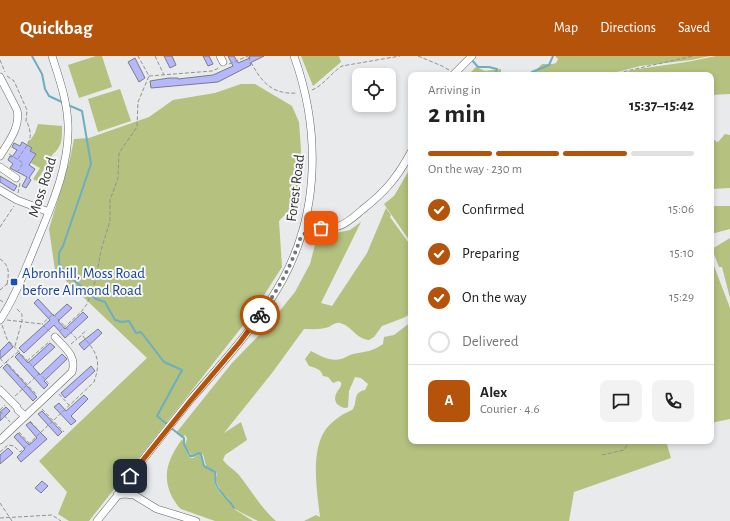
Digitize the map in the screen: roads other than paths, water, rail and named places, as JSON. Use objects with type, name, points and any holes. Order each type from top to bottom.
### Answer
[{"type":"street","name":"Moss Road","points":[[0,320],[6,312],[18,286],[49,212],[65,157],[68,140],[68,123],[65,99],[63,88],[52,56]]},
{"type":"street","name":"Forest Road","points":[[97,521],[117,496],[130,476],[258,318],[283,279],[294,257],[307,213],[312,173],[312,132],[306,94],[294,56]]},
{"type":"street","points":[[456,72],[472,56]]},
{"type":"street","points":[[0,77],[17,110],[18,122],[16,130],[0,156]]},
{"type":"street","points":[[301,236],[311,230],[335,227],[343,224],[378,198],[391,184],[408,157]]},
{"type":"street","points":[[0,167],[16,178]]},
{"type":"street","points":[[0,190],[17,200],[49,212]]},
{"type":"street","points":[[307,213],[322,228]]},
{"type":"street","points":[[0,440],[72,372],[74,364],[71,356],[55,337]]},
{"type":"street","points":[[0,390],[25,416]]},
{"type":"street","points":[[130,476],[133,495]]},
{"type":"street","points":[[117,496],[133,495],[157,509],[196,521]]},
{"type":"waterway","points":[[32,56],[42,74],[45,89],[49,96],[64,103]]},
{"type":"waterway","points":[[532,72],[549,65],[553,56]]},
{"type":"waterway","points":[[471,59],[478,67],[497,69],[496,72]]},
{"type":"waterway","points":[[68,105],[82,111],[91,164],[63,246],[59,253],[59,264],[67,274],[96,299],[105,302],[115,320],[122,322],[129,321],[136,333],[141,332],[164,362],[182,370],[157,416],[168,425]]},
{"type":"waterway","points":[[171,428],[184,438],[184,444],[190,456],[199,453],[201,454],[204,466],[215,472],[215,481],[218,488],[234,508]]},
{"type":"place","name":"Abronhill, Moss Road before Almond Road","points":[[14,282]]}]
